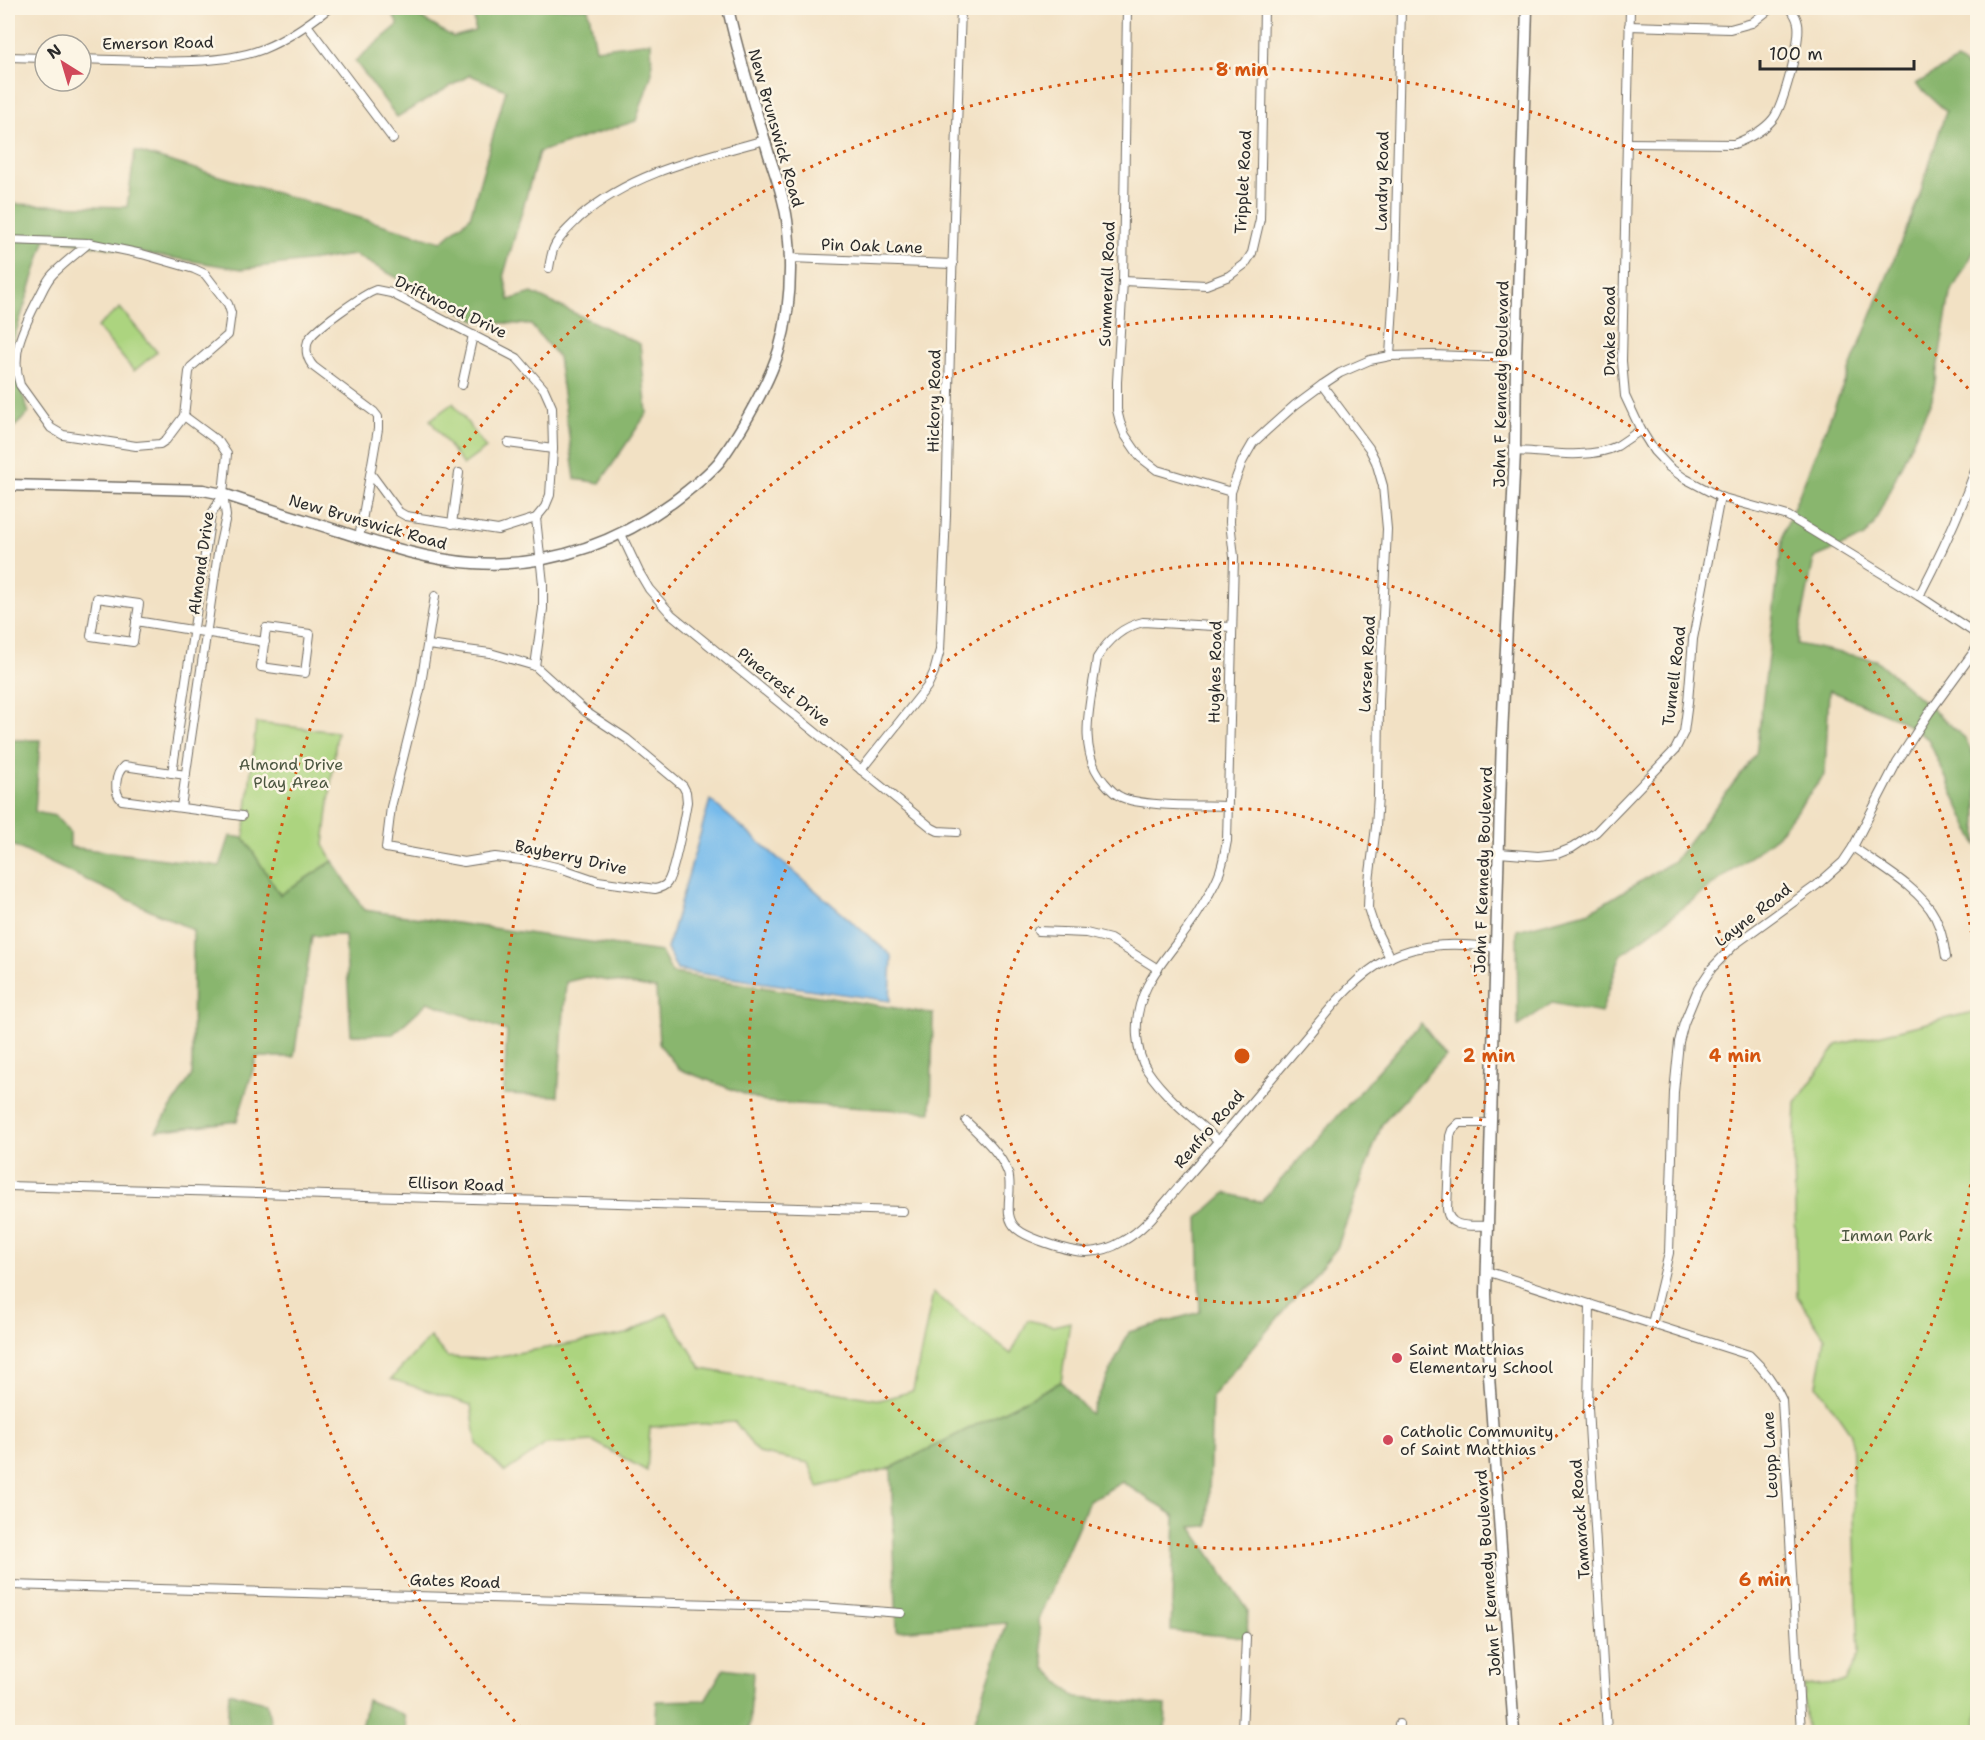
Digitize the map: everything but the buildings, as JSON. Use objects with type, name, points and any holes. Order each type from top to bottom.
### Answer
[{"type":"street","name":"Emerson Road","points":[[93,59],[203,61],[262,50],[292,35],[329,8]]},
{"type":"street","name":"New Brunswick Road","points":[[8,485],[203,490],[223,494],[359,538],[451,561],[498,563],[539,560],[577,552],[621,534],[651,518],[694,486],[717,463],[737,436],[761,394],[779,348],[789,291],[788,227],[780,189],[754,106],[728,8]]},
{"type":"street","name":"Hickory Road","points":[[861,770],[927,687],[940,650],[961,8]]},
{"type":"street","name":"Summerall Road","points":[[1127,8],[1124,281],[1117,410],[1125,435],[1140,457],[1157,470],[1231,492]]},
{"type":"street","name":"Tripplet Road","points":[[1124,281],[1206,285],[1229,276],[1245,264],[1252,253],[1260,219],[1263,8]]},
{"type":"street","name":"Landry Road","points":[[1390,356],[1395,270],[1401,8]]},
{"type":"street","name":"John F Kennedy Boulevard","points":[[1515,1732],[1489,1376],[1486,1271],[1515,452],[1527,8]]},
{"type":"street","name":"Drake Road","points":[[1630,8],[1622,361],[1625,396],[1641,430],[1654,451],[1669,467],[1684,478],[1720,497],[1788,516],[1919,596],[1977,635]]},
{"type":"street","points":[[1629,26],[1730,29],[1752,23],[1771,8]]},
{"type":"street","points":[[1627,143],[1734,144],[1745,140],[1769,123],[1779,108],[1796,51],[1798,24],[1790,8]]},
{"type":"street","points":[[307,25],[393,139]]},
{"type":"street","points":[[8,57],[33,58]]},
{"type":"street","points":[[549,268],[553,249],[571,226],[584,214],[617,192],[669,167],[765,140]]},
{"type":"street","points":[[8,240],[89,243],[142,254],[205,274],[225,298],[231,313],[228,335],[191,367],[184,416],[166,440],[153,446],[136,446],[63,435],[51,428],[20,385],[17,348],[20,334],[53,274],[89,243]]},
{"type":"street","name":"Pin Oak Lane","points":[[789,258],[953,264]]},
{"type":"street","name":"Driftwood Drive","points":[[359,538],[371,474],[378,417],[310,363],[307,350],[310,337],[349,306],[376,290],[391,293],[517,358],[544,389],[552,407],[553,449],[548,501],[536,518]]},
{"type":"street","points":[[462,385],[473,334]]},
{"type":"street","name":"Hughes Road","points":[[1219,1141],[1174,1100],[1147,1070],[1138,1051],[1136,1025],[1137,1011],[1144,990],[1197,914],[1221,868],[1227,841],[1234,557],[1230,522],[1231,492],[1242,462],[1253,443],[1295,405],[1340,373],[1360,364],[1390,356],[1516,358]]},
{"type":"street","name":"Larsen Road","points":[[1322,385],[1369,448],[1383,486],[1387,529],[1379,701],[1378,795],[1368,908],[1390,958]]},
{"type":"street","points":[[184,416],[219,442],[227,454],[223,494]]},
{"type":"street","points":[[1515,452],[1585,453],[1602,451],[1616,446],[1641,430]]},
{"type":"street","points":[[508,443],[553,449]]},
{"type":"street","points":[[1919,596],[1964,502],[1977,462]]},
{"type":"street","points":[[452,524],[459,473]]},
{"type":"street","points":[[371,474],[402,515],[498,530],[536,518],[543,584],[543,609],[535,666]]},
{"type":"street","name":"Almond Drive","points":[[172,772],[211,515],[223,494]]},
{"type":"street","name":"Almond Drive","points":[[181,807],[225,516],[223,494]]},
{"type":"street","name":"Tunnell Road","points":[[1499,853],[1538,856],[1557,854],[1572,848],[1596,831],[1675,750],[1684,732],[1689,702],[1693,639],[1720,497]]},
{"type":"street","name":"Pinecrest Drive","points":[[621,534],[649,589],[671,614],[932,828],[938,831],[957,832]]},
{"type":"street","points":[[428,645],[435,596]]},
{"type":"street","points":[[97,598],[139,604],[136,621],[133,642],[91,636],[97,598]]},
{"type":"street","name":"Almond Drive","points":[[136,621],[265,642]]},
{"type":"street","points":[[1227,806],[1152,802],[1121,797],[1114,793],[1092,765],[1088,742],[1097,658],[1117,633],[1133,624],[1143,622],[1231,627]]},
{"type":"street","points":[[266,628],[310,634],[305,673],[261,667],[265,642],[266,628]]},
{"type":"street","name":"Bayberry Drive","points":[[428,645],[490,653],[535,666],[586,712],[627,739],[683,786],[687,802],[668,882],[661,888],[655,889],[598,881],[531,861],[495,857],[464,862],[386,848],[391,807],[420,690],[428,645]]},
{"type":"street","name":"Layne Road","points":[[1652,1324],[1669,1253],[1674,1092],[1679,1042],[1698,989],[1707,975],[1734,945],[1817,885],[1843,862],[1898,762],[1929,713],[1977,646]]},
{"type":"street","points":[[186,775],[124,766],[119,772],[117,796],[122,800],[242,816]]},
{"type":"street","points":[[1853,847],[1926,903],[1935,916],[1947,957]]},
{"type":"street","points":[[1038,931],[1086,933],[1110,939],[1158,969]]},
{"type":"street","name":"Renfro Road","points":[[966,1121],[990,1145],[1008,1173],[1011,1223],[1021,1232],[1059,1248],[1080,1252],[1100,1251],[1123,1242],[1142,1228],[1343,995],[1369,970],[1390,958],[1432,945],[1496,948]]},
{"type":"street","points":[[1488,1226],[1455,1224],[1450,1221],[1447,1209],[1452,1130],[1459,1123],[1491,1123]]},
{"type":"street","name":"Ellison Road","points":[[8,1186],[903,1211]]},
{"type":"street","name":"Leupp Lane","points":[[1486,1271],[1749,1355],[1771,1380],[1782,1400],[1801,1732]]},
{"type":"street","name":"Tamarack Road","points":[[1590,1304],[1588,1408],[1607,1732]]},
{"type":"street","name":"Gates Road","points":[[8,1584],[822,1607],[901,1612]]},
{"type":"street","points":[[1242,1732],[1246,1637]]},
{"type":"green space","points":[[390,8],[404,8],[453,37],[475,31],[474,8],[588,8],[596,49],[651,42],[652,73],[636,121],[539,152],[504,274],[509,300],[532,293],[640,344],[647,413],[600,483],[575,479],[558,357],[531,325],[477,321],[355,255],[242,269],[46,238],[9,354],[29,413],[12,429],[8,368],[8,204],[127,207],[135,151],[441,242],[470,217],[506,90],[470,75],[397,117],[355,61],[398,25]]},
{"type":"green space","points":[[1957,60],[1977,74],[1977,246],[1950,294],[1932,399],[1873,526],[1864,537],[1814,558],[1797,644],[1876,660],[1965,738],[1977,763],[1977,846],[1928,739],[1898,719],[1829,690],[1825,774],[1777,836],[1621,955],[1601,1013],[1552,1003],[1518,1026],[1517,930],[1591,911],[1674,861],[1756,754],[1783,534],[1918,200],[1946,111],[1916,84]]},
{"type":"green space","points":[[120,308],[157,352],[134,371],[97,327]]},
{"type":"green space","points":[[453,403],[486,448],[463,465],[430,420]]},
{"type":"green space","name":"Almond Drive Play Area","points":[[256,723],[337,732],[324,845],[333,861],[280,895],[244,838]]},
{"type":"green space","points":[[8,740],[40,740],[35,812],[55,816],[70,832],[70,847],[220,866],[230,836],[244,838],[280,895],[333,861],[364,910],[661,952],[672,973],[933,1014],[931,1112],[765,1102],[679,1069],[659,1044],[656,989],[586,977],[566,982],[558,1096],[504,1094],[507,1031],[428,1002],[393,1034],[351,1035],[345,935],[312,936],[294,1057],[257,1057],[237,1121],[156,1131],[192,1075],[193,930],[8,843]]},
{"type":"green space","name":"Inman Park","points":[[1977,1011],[1977,1732],[1806,1732],[1803,1686],[1845,1682],[1859,1654],[1851,1434],[1817,1385],[1825,1338],[1797,1296],[1794,1157],[1796,1103],[1837,1045]]},
{"type":"green space","points":[[1421,1023],[1445,1055],[1382,1124],[1337,1248],[1212,1396],[1208,1526],[1191,1527],[1248,1610],[1247,1638],[1171,1631],[1175,1516],[1122,1482],[1089,1501],[1038,1620],[1045,1668],[1076,1698],[1166,1705],[1165,1732],[971,1732],[1007,1623],[897,1631],[891,1468],[1061,1382],[1090,1414],[1129,1332],[1200,1312],[1198,1218],[1226,1193],[1261,1202]]},
{"type":"green space","points":[[933,1293],[1011,1354],[1028,1320],[1053,1326],[1070,1322],[1061,1382],[891,1468],[818,1487],[809,1463],[758,1453],[735,1422],[650,1427],[647,1471],[593,1441],[546,1444],[505,1472],[477,1444],[471,1405],[391,1379],[430,1337],[447,1357],[483,1359],[627,1334],[667,1313],[702,1369],[880,1400],[913,1391]]},
{"type":"green space","points":[[724,1668],[753,1672],[749,1732],[655,1732],[657,1701],[705,1700]]},
{"type":"green space","points":[[229,1692],[267,1703],[272,1732],[227,1732]]},
{"type":"green space","points":[[367,1700],[404,1715],[407,1732],[360,1732]]},
{"type":"water","points":[[710,800],[892,956],[890,1001],[677,970],[667,949]]},
{"type":"place","name":"Saint Matthias Elementary School","points":[[1397,1358]]},
{"type":"place","name":"Catholic Community of Saint Matthias","points":[[1388,1440]]}]
